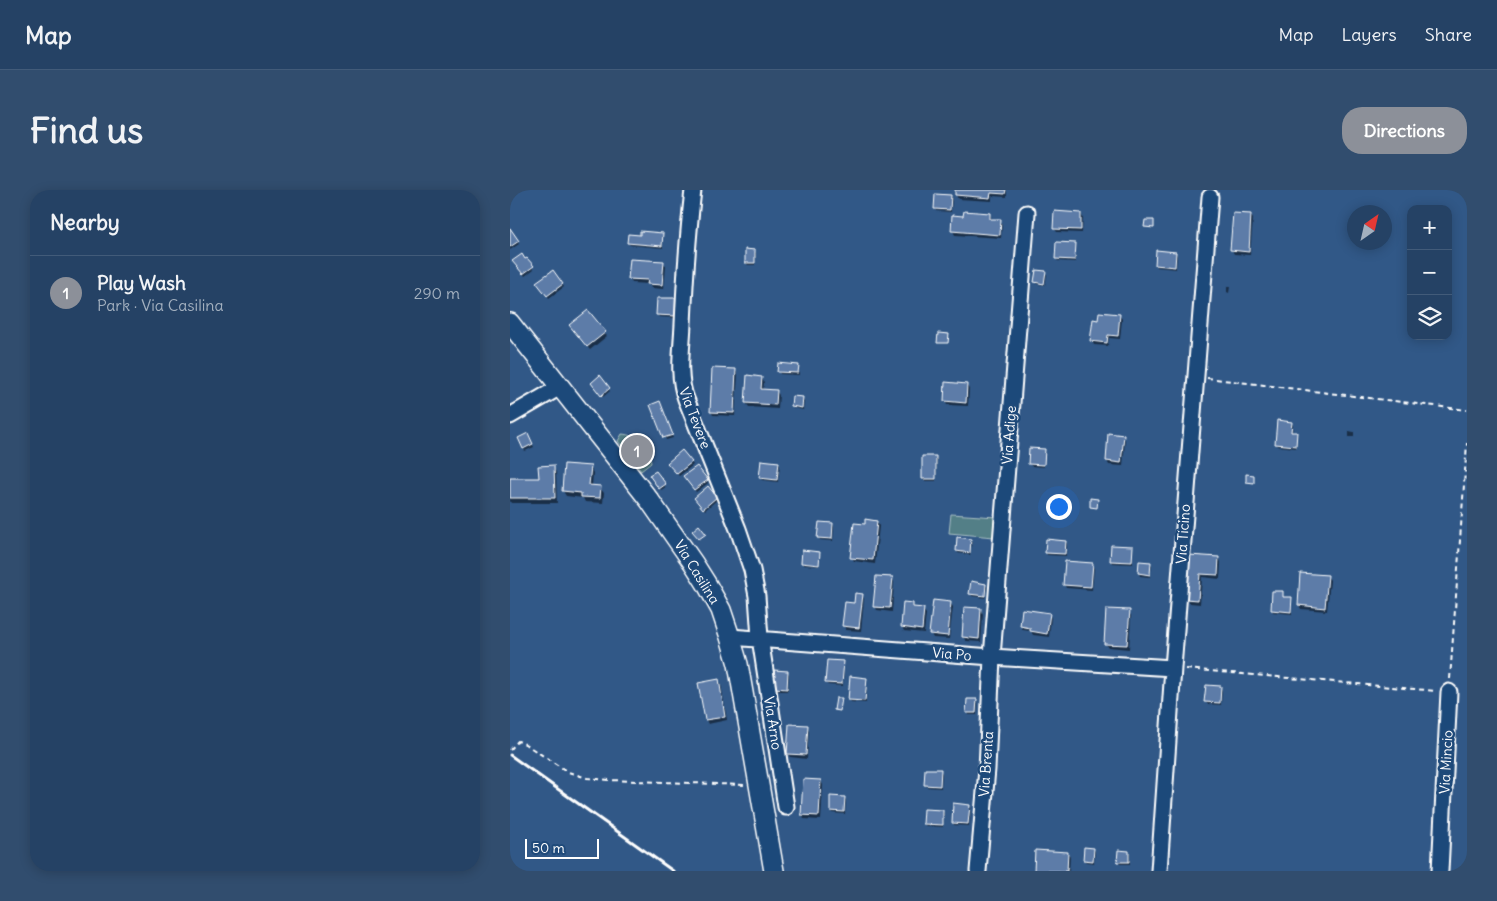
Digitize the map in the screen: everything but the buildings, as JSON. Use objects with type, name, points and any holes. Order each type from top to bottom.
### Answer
[{"type":"main road","name":"Via Casilina","points":[[510,324],[650,501],[694,564],[716,601],[730,637],[741,682],[774,871]]},
{"type":"street","name":"Via Tevere","points":[[692,190],[687,253],[682,385],[749,560],[757,596],[760,638]]},
{"type":"street","name":"Via Ticino","points":[[1159,871],[1210,198]]},
{"type":"street","name":"Via Adige","points":[[992,657],[1027,213]]},
{"type":"street","points":[[513,409],[560,387]]},
{"type":"street","name":"Via Po","points":[[730,637],[992,657],[1173,668]]},
{"type":"street","name":"Via Arno","points":[[760,638],[786,808]]},
{"type":"street","name":"Via Brenta","points":[[978,871],[987,769],[992,657]]},
{"type":"street","name":"Via Mincio","points":[[1440,871],[1450,692]]},
{"type":"path","points":[[1195,377],[1467,410]]},
{"type":"path","points":[[1173,668],[1450,692],[1467,443]]},
{"type":"path","points":[[510,750],[518,742],[525,744],[568,772],[587,778],[746,785],[752,783],[758,776]]},
{"type":"green space","points":[[622,434],[638,440],[648,452],[651,463],[641,471],[618,441]]},
{"type":"green space","points":[[951,514],[996,517],[994,537],[949,533]]},
{"type":"railway","points":[[510,755],[673,871]]},
{"type":"place","name":"Play Wash","points":[[637,451]]}]
